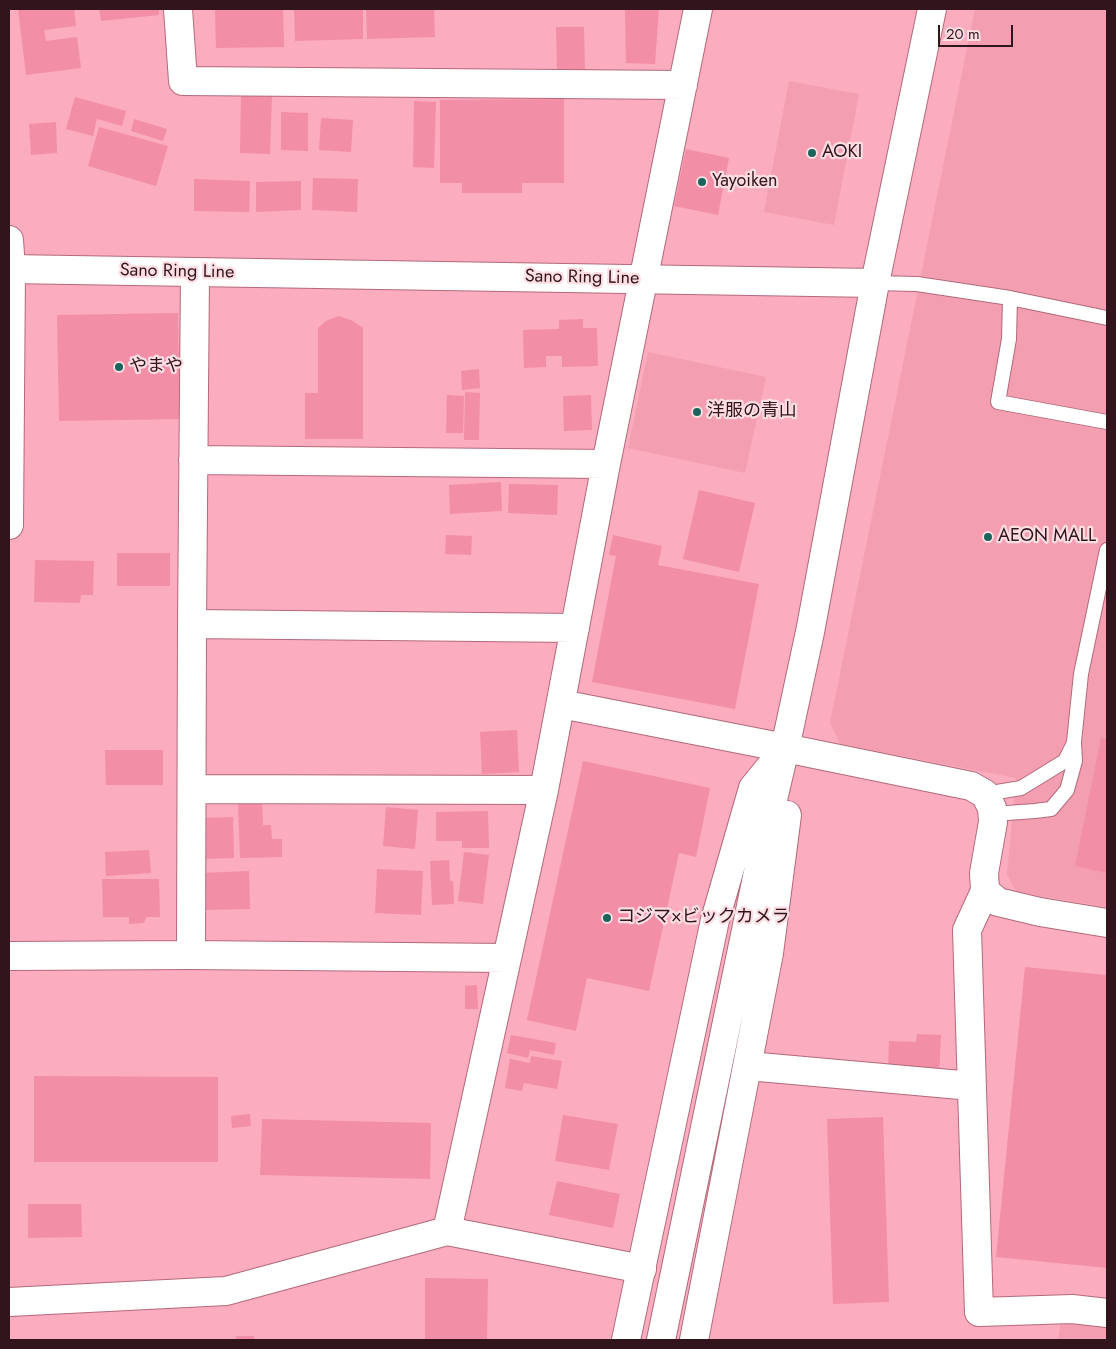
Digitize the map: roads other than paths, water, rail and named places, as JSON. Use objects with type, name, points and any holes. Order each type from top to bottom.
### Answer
[{"type":"street","points":[[178,9],[184,81],[683,85]]},
{"type":"street","points":[[447,1231],[544,790],[606,464],[698,9]]},
{"type":"street","points":[[661,1340],[774,795],[786,748],[810,632],[875,283],[932,9]]},
{"type":"street","points":[[9,240],[9,525]]},
{"type":"street","name":"Sano Ring Line","points":[[10,269],[875,283]]},
{"type":"street","points":[[191,955],[195,273]]},
{"type":"street","points":[[193,460],[606,464]]},
{"type":"street","points":[[192,624],[575,628]]},
{"type":"street","points":[[561,704],[970,786],[989,804],[993,822],[984,873],[985,891],[967,930],[979,1312],[1072,1310],[1107,1313]]},
{"type":"street","points":[[694,1340],[769,953],[790,790],[786,748]]},
{"type":"street","points":[[626,1340],[716,920],[753,788],[786,748]]},
{"type":"street","points":[[192,790],[544,790]]},
{"type":"street","points":[[985,891],[998,902],[1040,912],[1107,923]]},
{"type":"street","points":[[9,956],[191,955],[507,958]]},
{"type":"street","points":[[748,1066],[972,1086]]},
{"type":"street","points":[[9,1302],[226,1292],[447,1231],[642,1269]]},
{"type":"lane","points":[[875,283],[917,284],[1010,298],[1107,318]]},
{"type":"lane","points":[[1010,298],[1009,339],[998,402],[1107,422]]},
{"type":"lane","points":[[989,804],[1035,811],[1051,809],[1067,790],[1075,761],[1074,742],[1081,674],[1107,550]]},
{"type":"lane","points":[[989,804],[1065,762],[1074,742]]},
{"type":"place","name":"AOKI","points":[[812,153]]},
{"type":"place","name":"Yayoiken","points":[[702,182]]},
{"type":"place","name":"やまや","points":[[119,367]]},
{"type":"place","name":"洋服の青山","points":[[697,412]]},
{"type":"place","name":"AEON MALL","points":[[988,537]]},
{"type":"place","name":"コジマ×ビックカメラ","points":[[607,918]]}]
